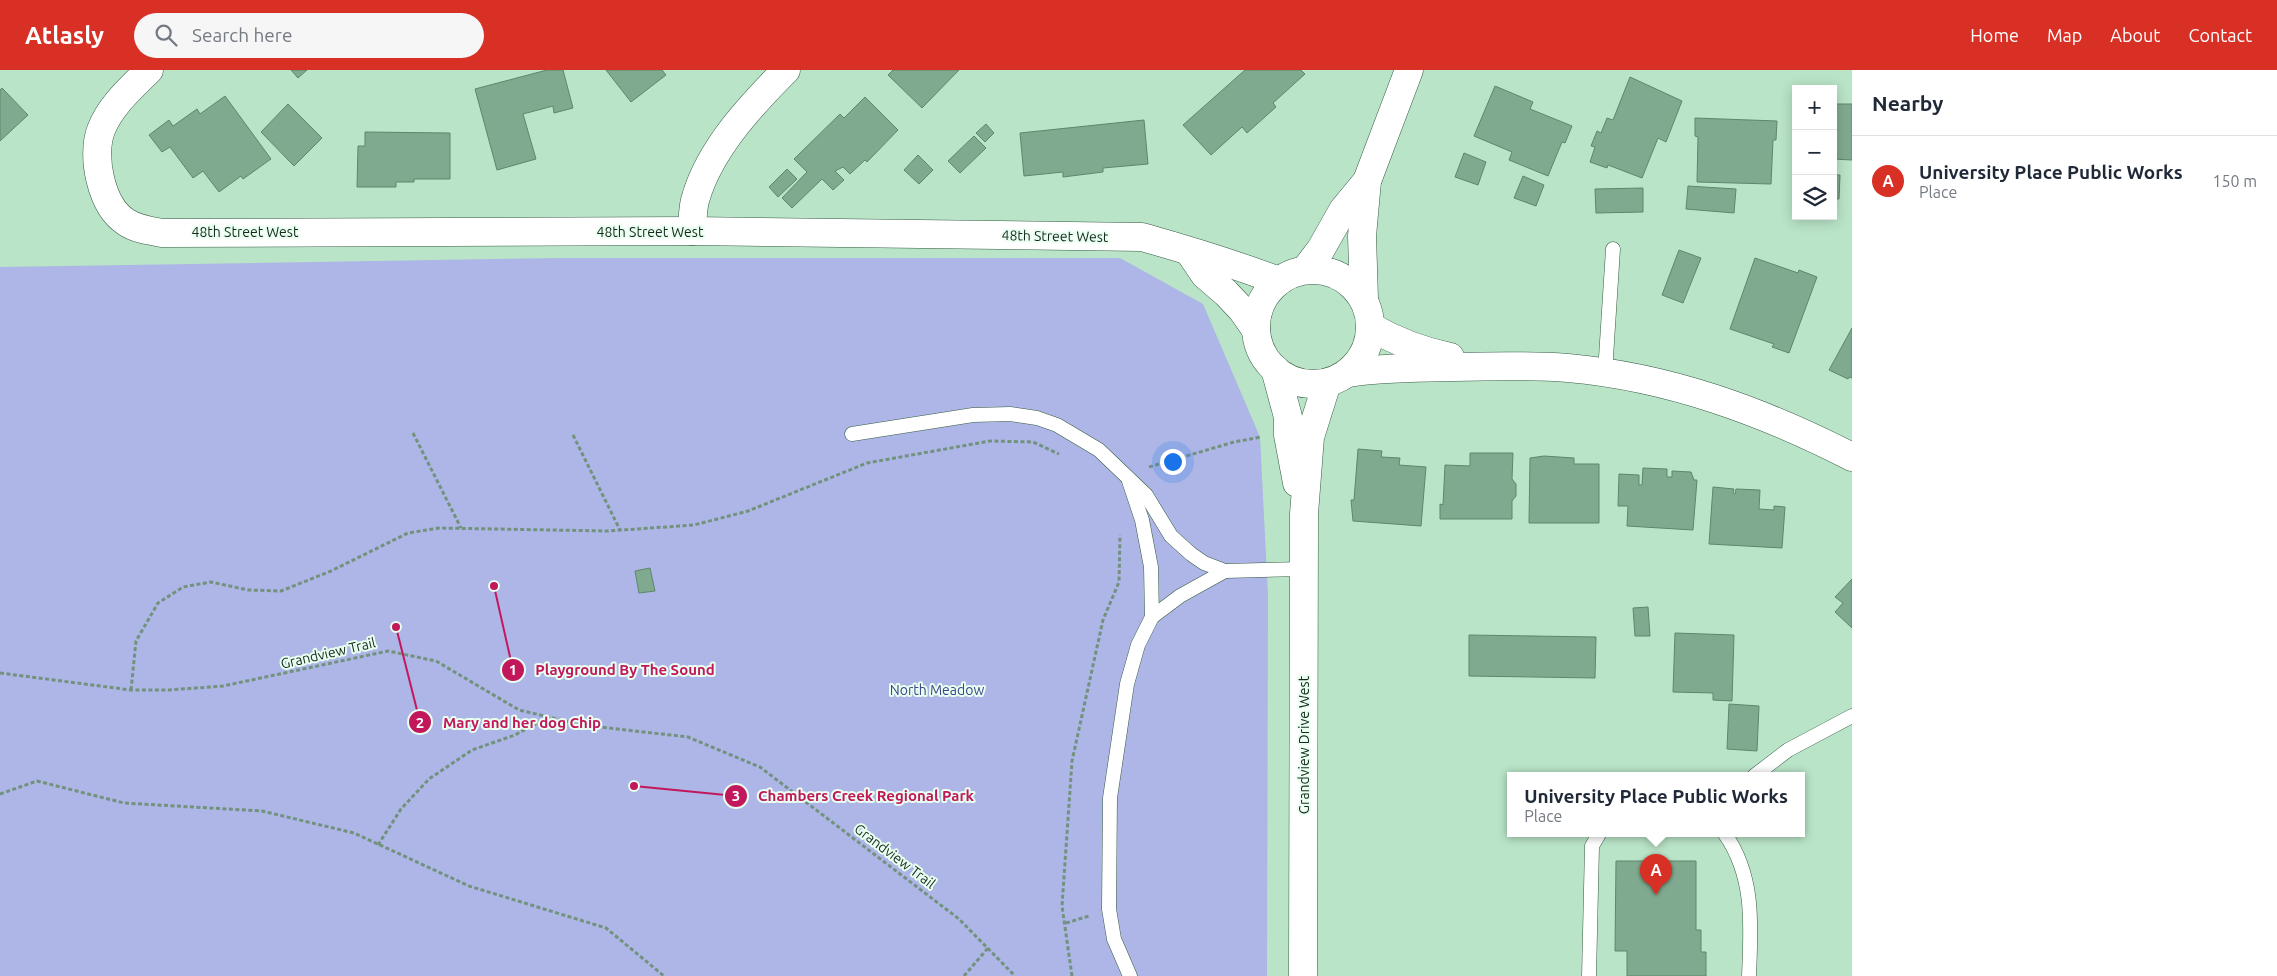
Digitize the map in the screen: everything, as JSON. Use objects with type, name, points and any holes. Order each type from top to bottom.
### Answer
[{"type":"street","name":"48th Street West","points":[[149,70],[111,110],[100,131],[98,150],[101,184],[115,210],[127,223],[141,229],[162,233],[692,232],[1142,237],[1190,253],[1226,262],[1278,282]]},
{"type":"street","points":[[692,232],[695,198],[705,175],[732,128],[757,98],[786,70]]},
{"type":"street","points":[[1364,299],[1362,236],[1367,181],[1409,70]]},
{"type":"street","points":[[1305,270],[1321,250],[1343,210],[1367,181]]},
{"type":"street","points":[[1190,253],[1205,275],[1242,310],[1256,330]]},
{"type":"street","points":[[1338,378],[1363,356],[1368,344],[1371,327],[1369,312],[1364,299],[1354,287],[1340,276],[1326,271],[1305,270],[1290,275],[1278,282],[1269,291],[1260,307],[1256,330],[1259,346],[1265,357],[1274,369],[1292,380],[1310,384],[1338,378],[1372,369],[1493,366],[1544,367],[1605,373],[1648,379],[1699,392],[1750,410],[1811,436],[1852,457]]},
{"type":"street","points":[[1371,327],[1392,339],[1421,351],[1493,366]]},
{"type":"street","name":"Grandview Drive West","points":[[1274,369],[1288,417],[1288,435],[1304,514]]},
{"type":"street","name":"Grandview Drive West","points":[[1303,976],[1304,514],[1310,437],[1338,378]]},
{"type":"lane","points":[[1605,373],[1613,249]]},
{"type":"lane","points":[[852,434],[974,415],[1010,414],[1037,418],[1077,435],[1099,450],[1146,495],[1172,536],[1191,554],[1204,563],[1225,572],[1304,569]]},
{"type":"lane","points":[[1128,478],[1142,520],[1151,567],[1152,617]]},
{"type":"lane","points":[[1130,976],[1114,939],[1110,924],[1110,798],[1128,684],[1138,645],[1152,617],[1180,596],[1225,572]]},
{"type":"lane","points":[[1759,772],[1788,750],[1852,716]]},
{"type":"lane","points":[[1589,976],[1592,846],[1597,837]]},
{"type":"lane","points":[[1727,837],[1738,851],[1745,876],[1751,915],[1750,976]]},
{"type":"path","points":[[413,433],[461,528]]},
{"type":"path","points":[[573,435],[620,530]]},
{"type":"path","points":[[1144,469],[1234,442],[1267,436]]},
{"type":"path","points":[[131,690],[136,641],[158,602],[183,586],[211,582],[248,590],[281,591],[331,571],[408,533],[461,528],[620,530],[694,525],[748,511],[867,463],[990,441],[1033,442],[1068,458]]},
{"type":"path","points":[[1072,976],[1062,906],[1072,761],[1103,620],[1119,582],[1121,538],[1119,530]]},
{"type":"path","name":"Grandview Trail","points":[[0,673],[131,690],[223,686],[388,650],[436,661],[519,710],[583,725],[688,737],[760,767],[959,919],[1015,976]]},
{"type":"path","points":[[378,845],[401,809],[429,779],[472,750],[515,735],[549,717]]},
{"type":"path","points":[[0,794],[37,781],[124,803],[262,811],[354,833],[469,886],[606,928],[664,976]]},
{"type":"path","points":[[964,976],[988,948]]},
{"type":"green space","name":"North Meadow","points":[[562,258],[1120,258],[1203,304],[1260,437],[1268,595],[1267,976],[0,976],[0,267]]},
{"type":"building","points":[[291,70],[307,70],[298,78]]},
{"type":"building","points":[[547,70],[563,70],[573,108],[554,113],[553,106],[523,114],[536,159],[497,170],[475,89]]},
{"type":"building","points":[[606,70],[662,70],[666,75],[631,102]]},
{"type":"building","points":[[893,70],[959,70],[922,108],[888,75]]},
{"type":"building","points":[[1245,70],[1301,70],[1305,74],[1273,103],[1276,107],[1247,133],[1242,127],[1211,155],[1183,125]]},
{"type":"building","points":[[1630,77],[1682,101],[1666,142],[1658,138],[1642,178],[1608,165],[1607,168],[1590,162],[1595,147],[1591,146],[1597,131],[1601,133],[1607,118],[1613,120]]},
{"type":"building","points":[[1495,86],[1533,102],[1530,109],[1572,126],[1565,143],[1562,142],[1548,176],[1509,160],[1512,152],[1474,136]]},
{"type":"building","points":[[2,88],[28,115],[0,141],[0,90]]},
{"type":"building","points":[[225,96],[271,159],[243,179],[241,176],[219,192],[203,171],[193,178],[170,147],[162,152],[149,135],[169,120],[173,126],[197,109],[200,114]]},
{"type":"building","points":[[865,97],[898,130],[867,162],[865,160],[850,174],[843,167],[835,171],[844,180],[833,190],[822,179],[792,208],[782,198],[807,172],[794,159],[840,114],[844,118]]},
{"type":"building","points":[[288,104],[322,138],[294,166],[261,132]]},
{"type":"building","points":[[1837,104],[1852,104],[1852,160],[1837,159]]},
{"type":"building","points":[[1695,118],[1777,121],[1776,140],[1773,140],[1771,184],[1697,182],[1698,137],[1695,136]]},
{"type":"building","points":[[1144,120],[1148,164],[1103,168],[1103,172],[1063,177],[1063,172],[1024,176],[1020,133]]},
{"type":"building","points":[[986,124],[994,133],[985,142],[976,133]]},
{"type":"building","points":[[365,132],[450,133],[450,179],[414,179],[414,182],[396,182],[396,187],[357,187],[358,146],[365,146]]},
{"type":"building","points":[[974,136],[986,148],[960,173],[948,161]]},
{"type":"building","points":[[1464,153],[1486,162],[1478,185],[1455,177]]},
{"type":"building","points":[[918,155],[933,170],[919,184],[904,170]]},
{"type":"building","points":[[787,169],[797,179],[778,197],[769,187]]},
{"type":"building","points":[[1837,175],[1840,175],[1839,199],[1837,199]]},
{"type":"building","points":[[1523,176],[1544,185],[1536,206],[1514,198]]},
{"type":"building","points":[[1688,186],[1736,189],[1734,213],[1686,209]]},
{"type":"building","points":[[1643,188],[1643,212],[1596,213],[1595,189]]},
{"type":"building","points":[[1679,250],[1701,258],[1683,303],[1662,295]]},
{"type":"building","points":[[1755,258],[1798,273],[1799,270],[1817,277],[1789,353],[1772,347],[1774,344],[1730,329]]},
{"type":"building","points":[[1852,328],[1852,378],[1849,377],[1848,379],[1829,370]]},
{"type":"building","points":[[1358,449],[1382,451],[1381,457],[1400,458],[1399,465],[1426,467],[1421,526],[1353,521],[1351,500],[1354,500]]},
{"type":"building","points":[[1470,453],[1513,453],[1512,479],[1516,484],[1516,496],[1512,501],[1512,519],[1440,519],[1440,504],[1443,505],[1445,465],[1470,466]]},
{"type":"building","points":[[1544,456],[1574,458],[1574,464],[1599,464],[1599,523],[1529,523],[1530,458]]},
{"type":"building","points":[[1643,468],[1667,469],[1667,477],[1672,477],[1672,471],[1691,472],[1694,480],[1697,480],[1693,530],[1627,526],[1628,506],[1618,506],[1619,474],[1639,475],[1639,485],[1642,485]]},
{"type":"building","points":[[1713,487],[1734,489],[1733,493],[1735,494],[1736,489],[1760,490],[1759,509],[1774,510],[1774,506],[1785,507],[1782,548],[1709,544]]},
{"type":"building","points":[[650,568],[655,591],[639,593],[635,571]]},
{"type":"building","points":[[1852,579],[1852,628],[1835,612],[1843,603],[1835,597]]},
{"type":"building","points":[[1648,607],[1650,636],[1635,636],[1633,608]]},
{"type":"building","points":[[1675,633],[1734,635],[1732,701],[1713,700],[1713,693],[1673,692]]},
{"type":"building","points":[[1469,635],[1596,637],[1595,678],[1469,676]]},
{"type":"building","points":[[1729,704],[1759,706],[1757,751],[1727,749]]},
{"type":"building","points":[[1616,861],[1696,861],[1696,930],[1701,930],[1701,952],[1706,952],[1706,976],[1627,976],[1627,951],[1615,951]]},
{"type":"place","name":"Playground By The Sound","points":[[494,586]]},
{"type":"place","name":"Mary and her dog Chip","points":[[396,627]]},
{"type":"place","name":"Chambers Creek Regional Park","points":[[634,786]]},
{"type":"place","name":"University Place Public Works","points":[[1656,895]]}]
